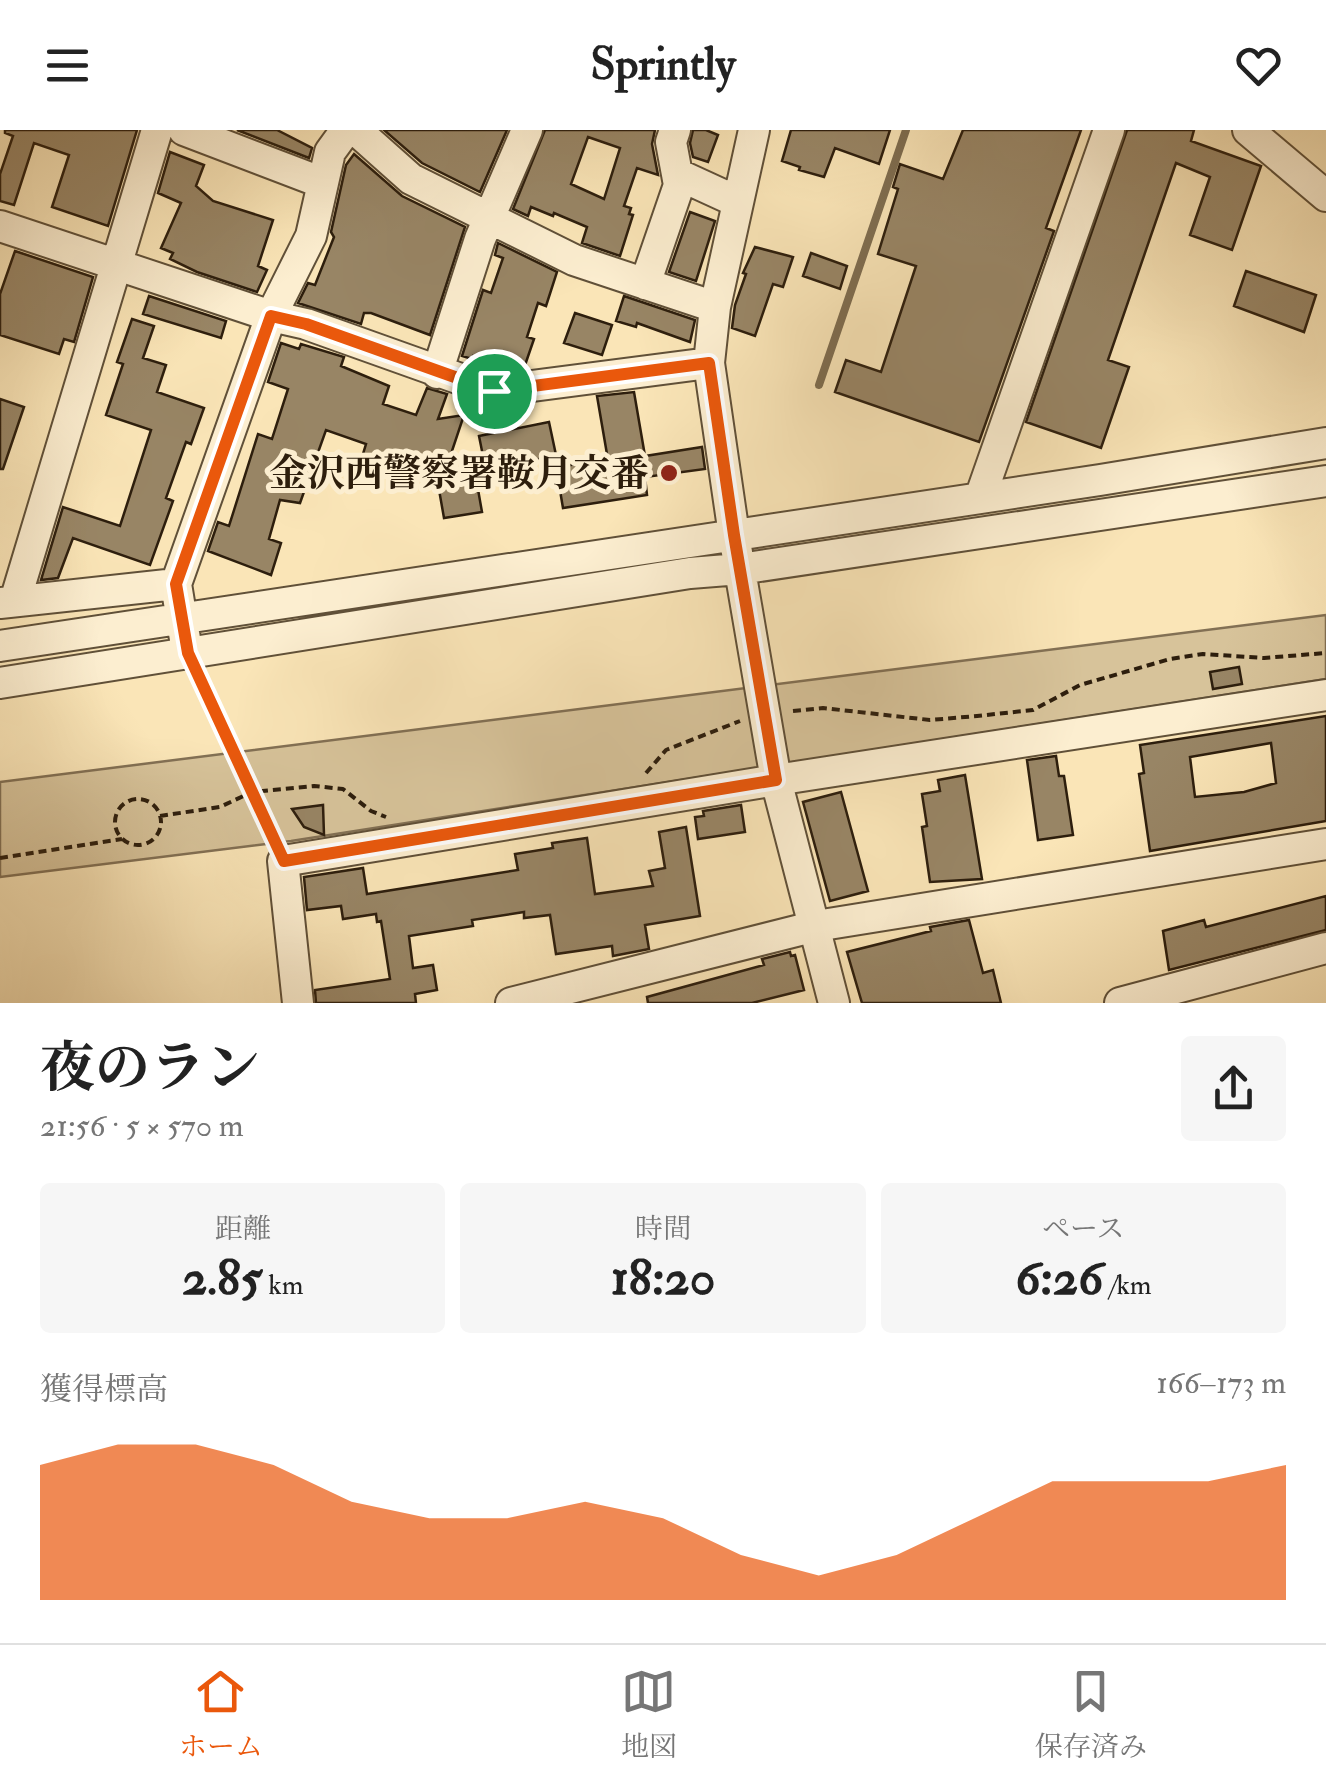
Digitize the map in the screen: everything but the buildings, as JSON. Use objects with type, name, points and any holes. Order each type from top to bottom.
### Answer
[{"type":"street","points":[[157,130],[7,602],[176,584]]},
{"type":"street","points":[[184,130],[323,182]]},
{"type":"street","points":[[188,653],[176,584],[271,316],[310,236],[330,152],[346,130]]},
{"type":"street","points":[[356,130],[411,178],[574,260],[714,307]]},
{"type":"street","points":[[437,373],[490,218],[527,130]]},
{"type":"street","points":[[645,284],[679,185],[671,142],[675,130]]},
{"type":"street","points":[[754,130],[714,307],[709,363],[776,780],[834,1003]]},
{"type":"street","points":[[980,498],[1110,130]]},
{"type":"street","points":[[1263,135],[1326,196]]},
{"type":"street","points":[[677,174],[738,202]]},
{"type":"street","points":[[0,226],[271,316],[306,324],[494,391],[709,363]]},
{"type":"street","points":[[0,646],[1326,443]]},
{"type":"street","points":[[0,683],[690,573],[740,569],[1326,481]]},
{"type":"street","points":[[298,1003],[284,861],[1326,695]]},
{"type":"street","points":[[511,1003],[816,926],[1326,844]]},
{"type":"street","points":[[1120,1003],[1326,948]]},
{"type":"path","points":[[188,653],[284,861]]},
{"type":"path","points":[[631,778],[649,772],[666,750],[765,714],[823,708],[930,720],[1033,710],[1080,685],[1170,659],[1203,654],[1264,658],[1326,653]]},
{"type":"path","points":[[160,816],[220,807],[252,792],[286,787],[343,790],[371,811],[389,818]]},
{"type":"path","points":[[0,858],[122,839],[136,845],[150,842],[159,830],[160,816],[151,804],[128,802],[115,819],[122,839]]},
{"type":"shaded area","points":[[1326,615],[1326,679],[291,841],[0,877],[0,782]]},
{"type":"waterway","points":[[819,385],[906,130]]},
{"type":"place","name":"金沢西警察署鞍月交番","points":[[669,473]]},
{"type":"route","points":[[271,316],[306,324],[494,391],[709,363],[776,780],[284,861],[188,653],[176,584],[271,316]]}]
